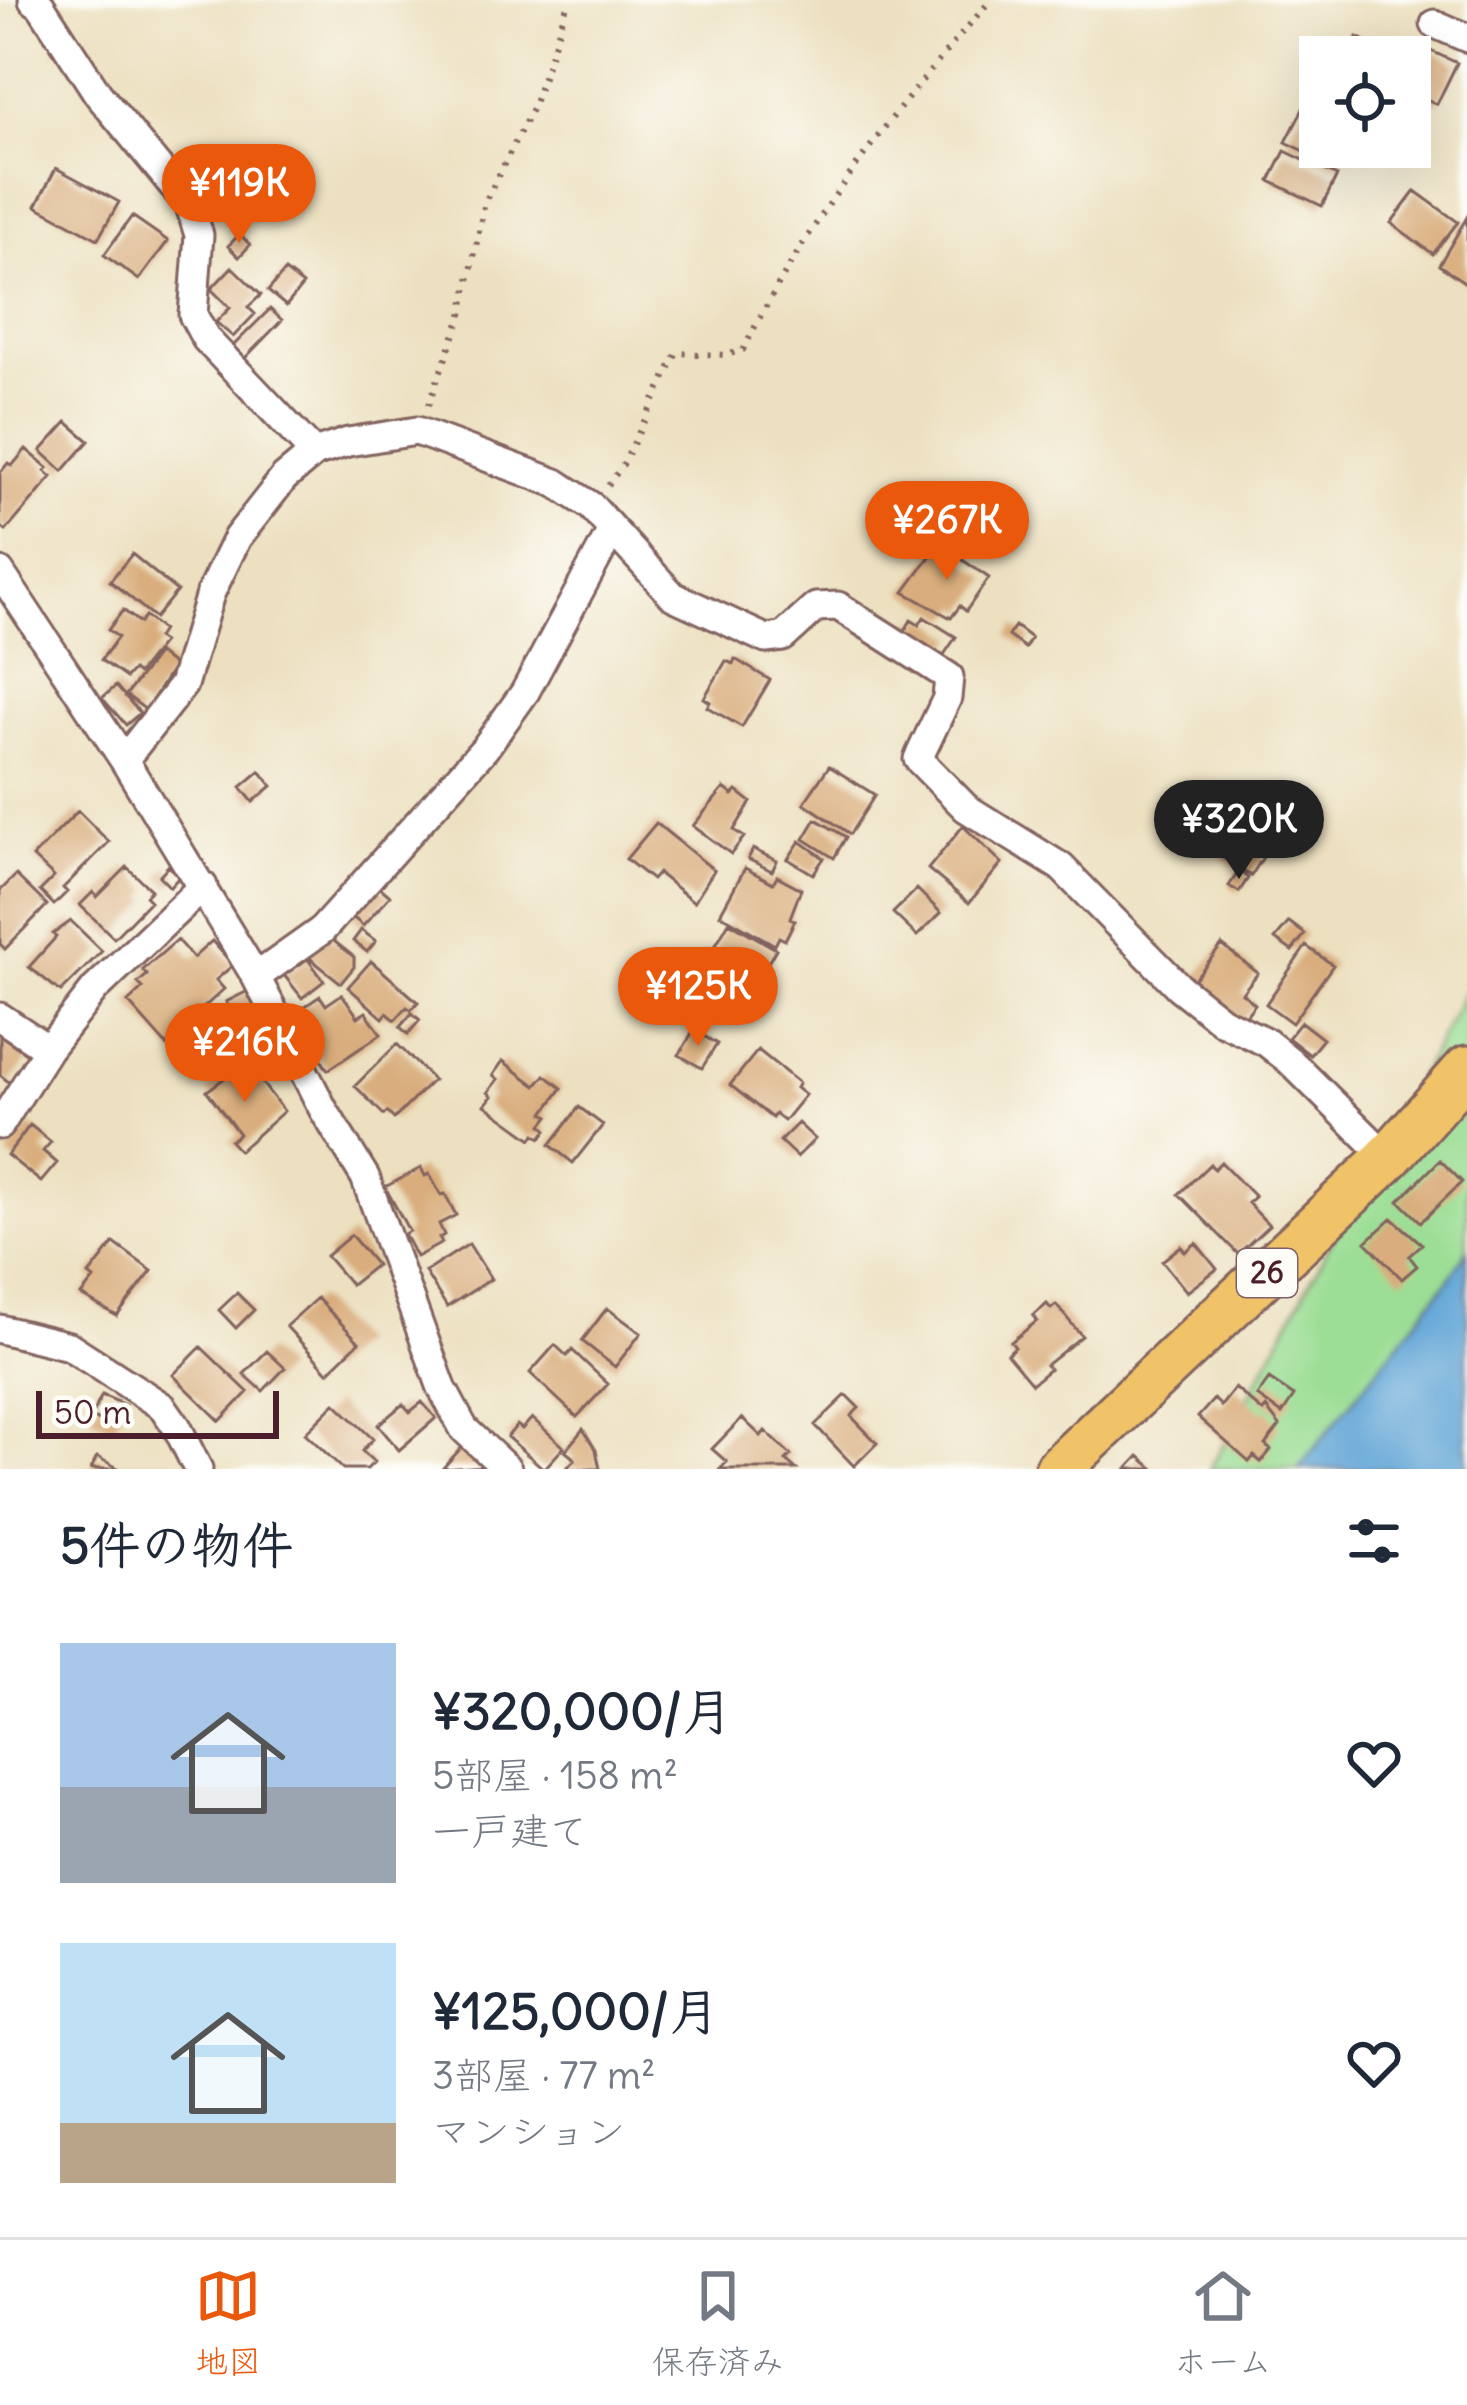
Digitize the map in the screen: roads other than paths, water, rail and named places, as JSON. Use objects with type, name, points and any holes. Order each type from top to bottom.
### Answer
[{"type":"main road","name":"26","points":[[1058,1469],[1388,1158],[1467,1070]]},
{"type":"street","points":[[33,0],[98,94],[190,206],[199,235],[193,315],[206,339],[314,453]]},
{"type":"street","points":[[1435,24],[1467,38]]},
{"type":"street","points":[[124,760],[183,686],[210,594],[237,538],[284,478],[314,453],[348,442],[417,431],[556,483],[591,506],[673,596],[766,639],[783,637],[816,607],[838,606],[949,677],[947,698],[918,759],[966,808],[1061,867],[1178,988],[1222,1021],[1266,1042],[1290,1061],[1388,1158]]},
{"type":"street","points":[[256,977],[322,930],[485,748],[525,692],[612,530]]},
{"type":"street","points":[[0,572],[124,760],[256,977],[323,1109],[365,1177],[442,1388],[464,1429],[507,1469]]},
{"type":"street","points":[[0,1125],[47,1049],[95,989],[202,886]]},
{"type":"street","points":[[0,1017],[47,1049]]},
{"type":"street","points":[[0,1329],[69,1346],[163,1407],[198,1469]]},
{"type":"water","points":[[1467,1250],[1467,1469],[1298,1469],[1449,1279]]}]
